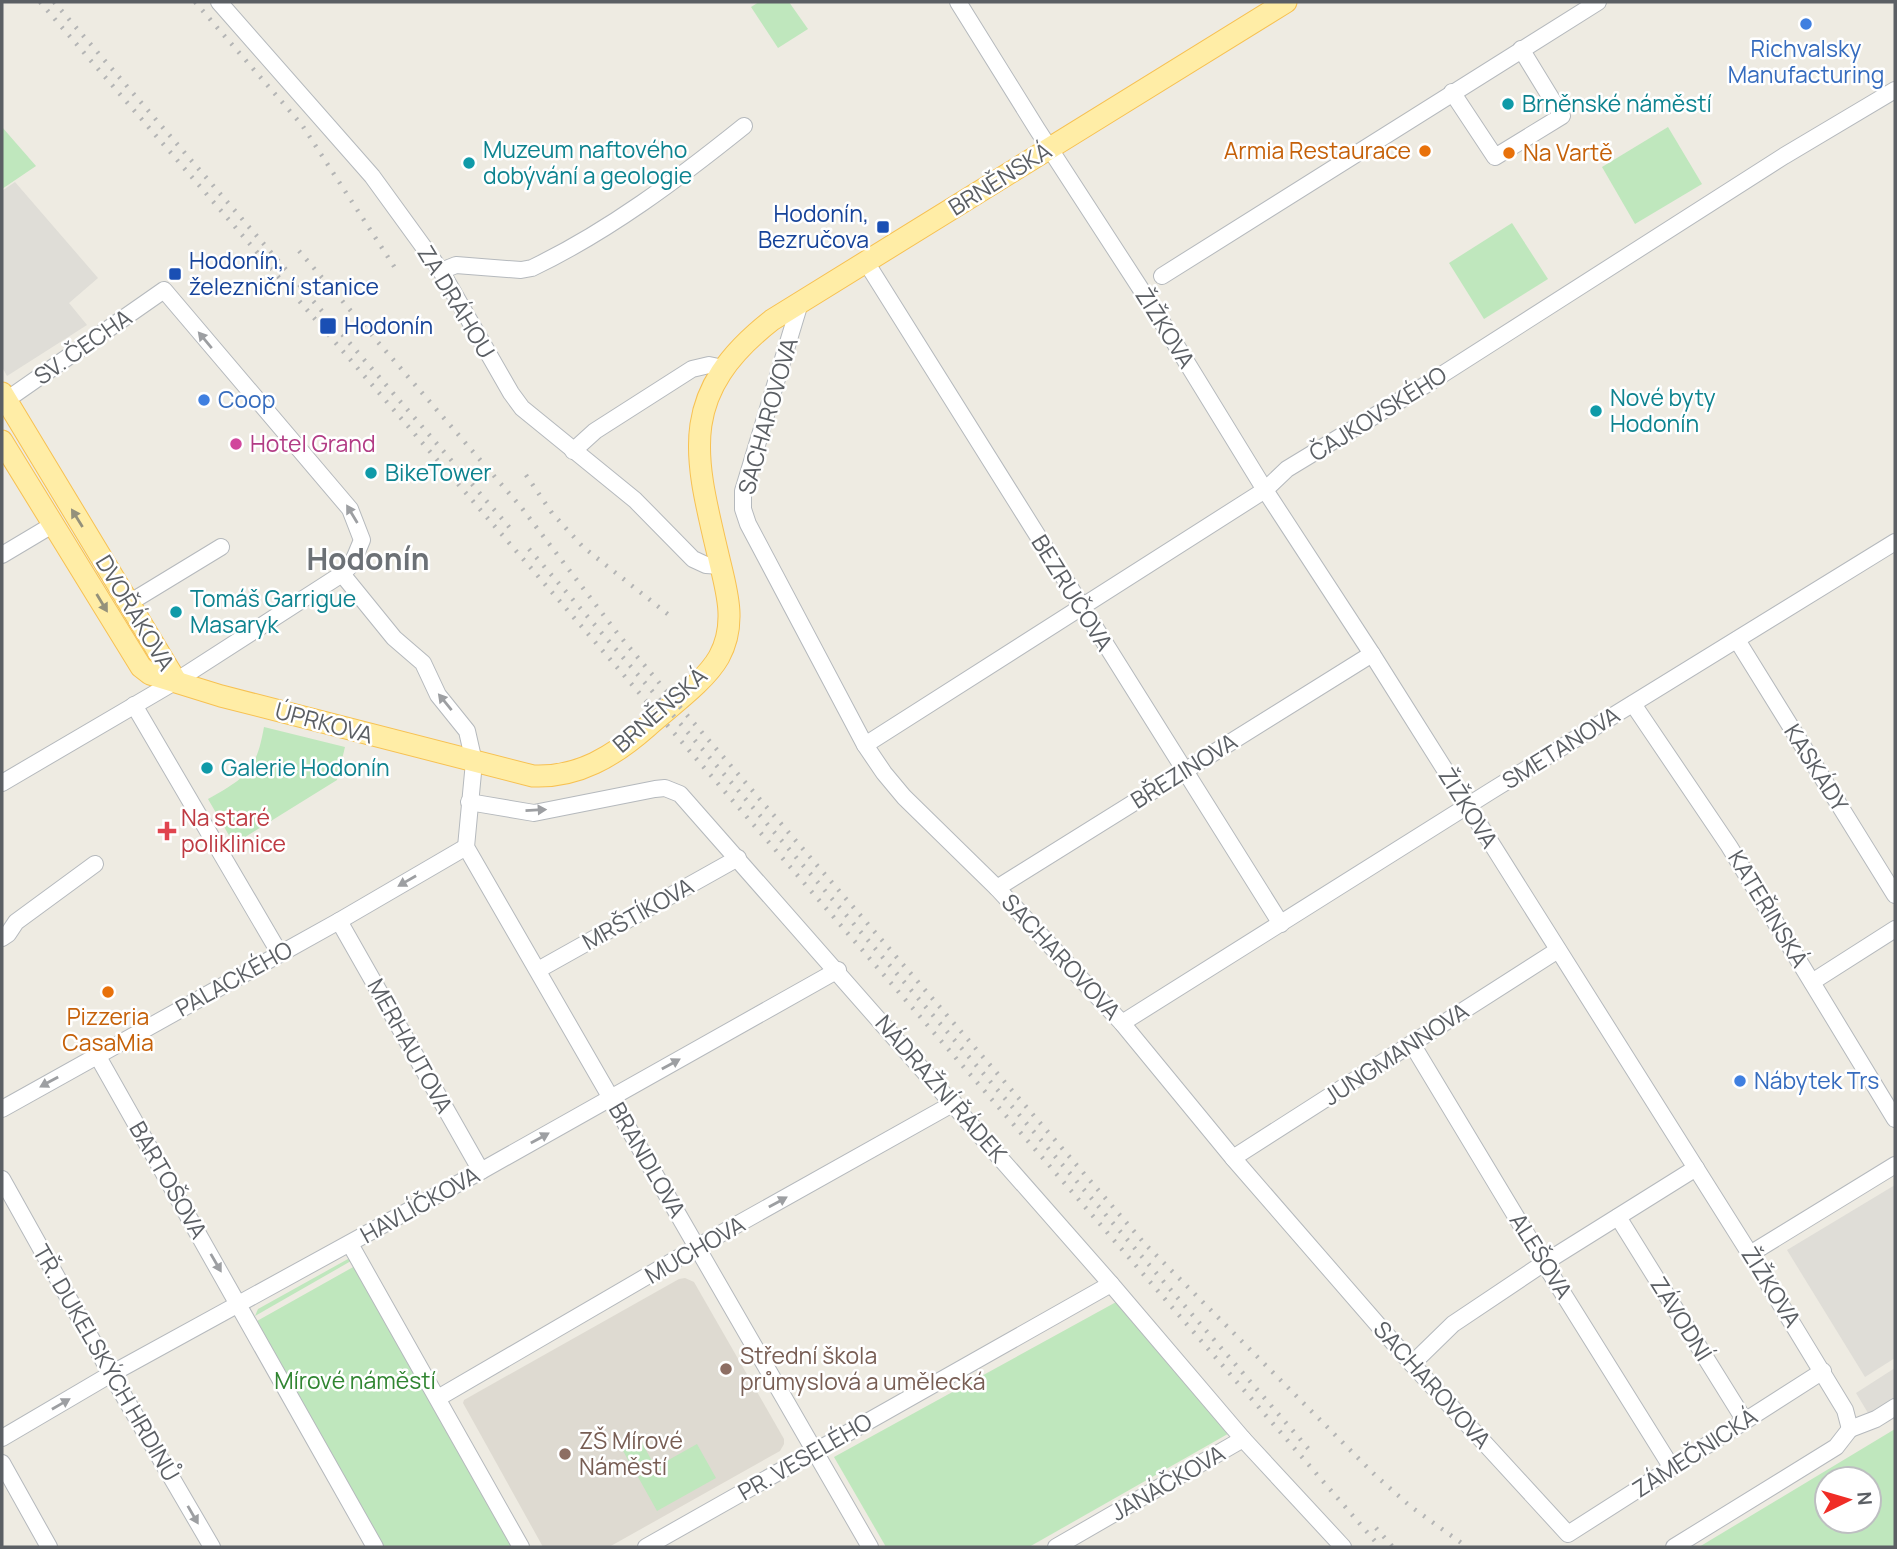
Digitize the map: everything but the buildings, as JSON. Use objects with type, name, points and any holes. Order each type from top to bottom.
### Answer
[{"type":"main road","name":"BRNĚNSKÁ","points":[[474,762],[533,776],[567,774],[590,766],[630,741],[695,684],[718,658],[729,630],[730,610],[702,483],[699,455],[704,408],[710,391],[739,347],[772,320],[1286,2]]},
{"type":"main road","name":"DVOŘÁKOVA","points":[[3,399],[176,681]]},
{"type":"main road","name":"DVOŘÁKOVA","points":[[2,441],[141,667],[150,674],[176,681]]},
{"type":"main road","name":"ÚPRKOVA","points":[[176,681],[221,696],[474,762]]},
{"type":"street","name":"ZA DRÁHOU","points":[[219,2],[372,176],[441,271],[510,393],[534,420],[635,500],[693,559],[706,565],[721,566]]},
{"type":"street","points":[[1162,276],[1598,2]]},
{"type":"street","name":"ŽIŽKOVA","points":[[962,3],[1049,148],[1372,654],[1823,1371],[1845,1410],[1850,1429]]},
{"type":"street","points":[[1452,92],[1496,157],[1562,116],[1521,49]]},
{"type":"street","name":"ČAJKOVSKÉHO","points":[[865,745],[1265,490],[1287,469],[1442,374],[1784,156],[1895,90]]},
{"type":"street","points":[[441,271],[456,265],[521,270],[540,264],[679,179],[744,126]]},
{"type":"street","name":"BEZRUČOVA","points":[[866,262],[1081,609],[1281,924]]},
{"type":"street","name":"SV. ČECHA","points":[[3,399],[164,290],[350,509],[362,540],[352,564],[342,573]]},
{"type":"street","name":"SACHAROVOVA","points":[[800,303],[743,491],[743,509],[748,524],[865,745],[904,797],[997,888],[1122,1023],[1233,1158],[1412,1364],[1568,1534]]},
{"type":"street","points":[[573,451],[595,431],[692,369],[709,365],[723,368]]},
{"type":"street","points":[[2,555],[54,524]]},
{"type":"street","name":"SMETANOVA","points":[[1122,1023],[1895,542]]},
{"type":"street","points":[[129,603],[222,547]]},
{"type":"street","points":[[2,783],[176,681],[342,573],[394,638],[423,663],[438,695],[467,731],[474,762],[466,847]]},
{"type":"street","name":"KASKÁDY","points":[[1737,640],[1895,895]]},
{"type":"street","name":"BŘEZINOVA","points":[[997,888],[1372,654]]},
{"type":"street","name":"KATEŘINSKÁ","points":[[1633,704],[1723,835],[1895,1119]]},
{"type":"street","points":[[134,705],[280,954]]},
{"type":"street","name":"NÁDRAŽNÍ ŘÁDEK","points":[[469,802],[534,813],[655,789],[674,790],[686,799],[954,1103],[1243,1439],[1343,1547]]},
{"type":"street","name":"PALACKÉHO","points":[[2,1109],[466,847]]},
{"type":"street","name":"BRANDLOVA","points":[[466,847],[870,1547]]},
{"type":"street","name":"MRŠTÍKOVA","points":[[538,970],[738,858]]},
{"type":"street","points":[[2,937],[8,934],[16,922],[95,864]]},
{"type":"street","name":"MERHAUTOVA","points":[[339,921],[481,1171]]},
{"type":"street","points":[[1812,982],[1895,929]]},
{"type":"street","name":"JUNGMANNOVA","points":[[1233,1158],[1558,950]]},
{"type":"street","name":"HAVLÍČKOVA","points":[[2,1438],[111,1374],[350,1244],[838,970]]},
{"type":"street","name":"ALEŠOVA","points":[[1412,1044],[1672,1468]]},
{"type":"street","name":"BARTOŠOVA","points":[[97,1055],[375,1547]]},
{"type":"street","name":"MUCHOVA","points":[[438,1398],[697,1247],[954,1103]]},
{"type":"street","points":[[1750,1254],[1895,1165]]},
{"type":"street","points":[[1412,1364],[1453,1324],[1544,1263],[1696,1168]]},
{"type":"street","name":"TŘ. DUKELSKÝCH HRDINŮ","points":[[2,1178],[111,1374],[212,1547]]},
{"type":"street","name":"ZÁVODNÍ","points":[[1618,1217],[1745,1421]]},
{"type":"street","points":[[350,1244],[521,1547]]},
{"type":"street","name":"PR. VESELÉHO","points":[[646,1547],[1111,1284]]},
{"type":"street","name":"ZÁMEČNICKÁ","points":[[1568,1534],[1823,1371]]},
{"type":"street","points":[[1674,1547],[1836,1447],[1850,1429],[1876,1419],[1895,1407]]},
{"type":"street","name":"JANÁČKOVA","points":[[1056,1547],[1084,1541],[1243,1439]]},
{"type":"street","points":[[2,1463],[49,1547]]},
{"type":"shaded area","points":[[15,182],[98,278],[69,303],[87,325],[7,376],[2,367],[2,191]]},
{"type":"shaded area","points":[[1895,1185],[1895,1358],[1865,1377],[1787,1250]]},
{"type":"shaded area","points":[[685,1278],[694,1282],[784,1439],[784,1444],[780,1451],[609,1547],[543,1547],[463,1403],[464,1400]]},
{"type":"shaded area","points":[[1895,1368],[1895,1403],[1871,1418],[1856,1393]]},
{"type":"green space","points":[[759,2],[789,2],[808,29],[778,48],[751,7]]},
{"type":"green space","points":[[2,127],[36,166],[2,189]]},
{"type":"green space","points":[[1668,127],[1702,184],[1635,224],[1602,167]]},
{"type":"green space","points":[[1512,223],[1548,279],[1484,319],[1449,263]]},
{"type":"green space","points":[[264,727],[345,747],[337,780],[234,844],[208,799],[232,785],[248,771],[257,754]]},
{"type":"green space","points":[[348,1259],[351,1261],[255,1316],[258,1309]]},
{"type":"green space","name":"Mírové náměstí","points":[[355,1266],[513,1547],[384,1547],[257,1321]]},
{"type":"green space","points":[[1118,1301],[1233,1431],[1029,1547],[886,1547],[834,1457]]},
{"type":"green space","points":[[1895,1429],[1895,1547],[1699,1547],[1813,1478],[1813,1535],[1883,1535],[1883,1465],[1835,1465]]},
{"type":"green space","points":[[639,1437],[652,1461],[634,1471],[621,1447]]},
{"type":"green space","points":[[697,1444],[716,1478],[657,1511],[638,1477]]},
{"type":"railway","points":[[40,2],[1380,1547]]},
{"type":"railway","points":[[54,2],[510,528]]},
{"type":"railway","points":[[195,2],[302,125],[399,274]]},
{"type":"railway","points":[[299,251],[521,507],[618,634],[667,692],[1145,1244],[1375,1475],[1410,1506],[1467,1547]]},
{"type":"railway","points":[[526,475],[552,513],[583,547],[674,619]]},
{"type":"railway","points":[[529,549],[1313,1454]]},
{"type":"railway","points":[[1376,1528],[1393,1547]]},
{"type":"place","name":"Richvalsky Manufacturing","points":[[1806,24]]},
{"type":"place","name":"Brněnské náměstí","points":[[1508,104]]},
{"type":"place","name":"Armia Restaurace","points":[[1425,151]]},
{"type":"place","name":"Na Vartě","points":[[1509,153]]},
{"type":"place","name":"Muzeum naftového dobývání a geologie","points":[[469,163]]},
{"type":"place","name":"Hodonín, Bezručova","points":[[883,227]]},
{"type":"place","name":"Hodonín, železniční stanice","points":[[175,274]]},
{"type":"place","name":"Hodonín","points":[[328,326]]},
{"type":"place","name":"Coop","points":[[204,400]]},
{"type":"place","name":"Nové byty Hodonín","points":[[1596,411]]},
{"type":"place","name":"Hotel Grand","points":[[236,444]]},
{"type":"place","name":"BikeTower","points":[[371,473]]},
{"type":"place","name":"Tomáš Garrigue Masaryk","points":[[176,612]]},
{"type":"place","name":"Galerie Hodonín","points":[[207,768]]},
{"type":"place","name":"Na staré poliklinice","points":[[167,831]]},
{"type":"place","name":"Pizzeria CasaMia","points":[[108,992]]},
{"type":"place","name":"Nábytek Trs","points":[[1740,1081]]},
{"type":"place","name":"Střední škola průmyslová a umělecká","points":[[726,1369]]},
{"type":"place","name":"ZŠ Mírové Náměstí","points":[[565,1454]]},
{"type":"district","name":"Hodonín","points":[[368,560]]}]
